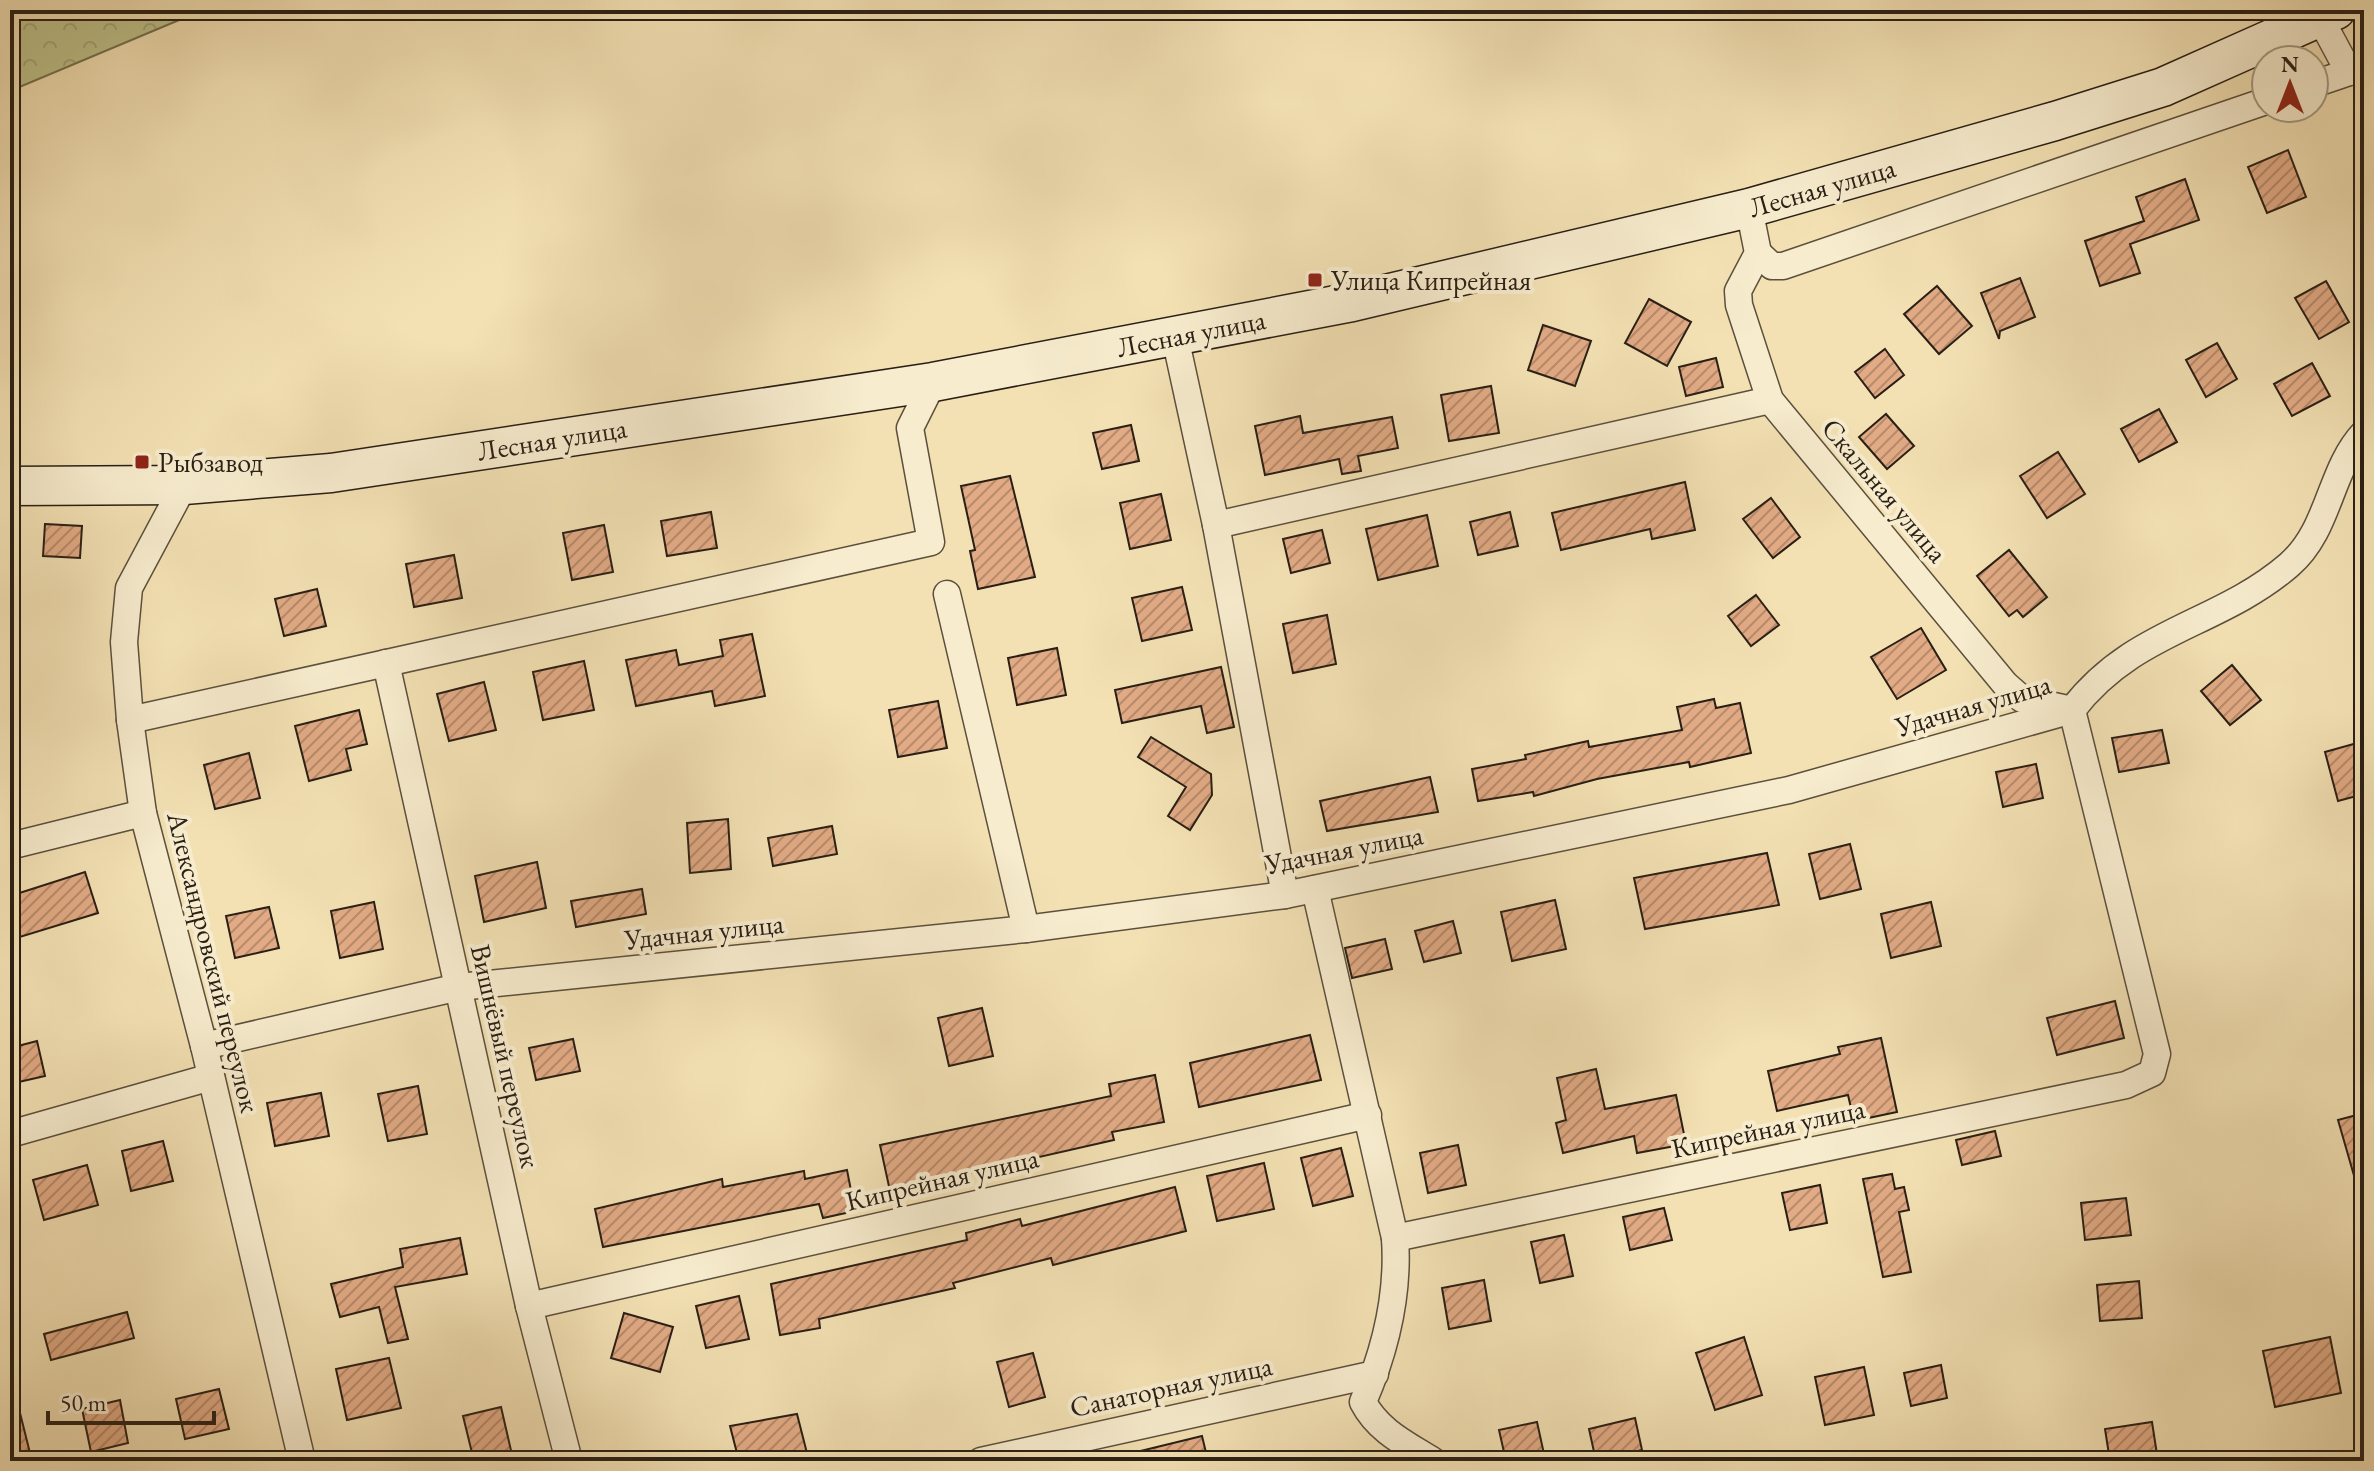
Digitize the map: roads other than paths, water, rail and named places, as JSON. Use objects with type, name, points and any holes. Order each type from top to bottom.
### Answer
[{"type":"main road","name":"Лесная улица","points":[[10,486],[184,485],[331,473],[933,382],[1352,302],[1749,208],[2163,87],[2328,14]]},
{"type":"street","points":[[2328,14],[2356,70],[2330,79]]},
{"type":"street","points":[[1749,208],[1758,253],[1772,266],[1783,266],[2250,106]]},
{"type":"street","name":"Скальная улица","points":[[1758,253],[1738,291],[1739,305],[1770,400],[2005,684],[2022,699],[2072,710]]},
{"type":"street","points":[[1175,337],[1216,525],[1285,895]]},
{"type":"street","points":[[130,720],[931,542],[910,428],[933,382]]},
{"type":"street","points":[[1216,525],[1770,400]]},
{"type":"street","name":"Удачная улица","points":[[204,1046],[459,987],[1026,929],[1285,895],[1789,790],[2072,710],[2090,686],[2132,652],[2257,588],[2290,564],[2313,535],[2352,447],[2364,433]]},
{"type":"street","name":"Александровский переулок","points":[[184,485],[129,588],[124,642],[130,720],[143,813],[204,1046],[302,1461]]},
{"type":"street","points":[[947,594],[1026,929]]},
{"type":"street","name":"Вишнёвый переулок","points":[[386,663],[529,1306],[569,1461]]},
{"type":"street","name":"Кипрейная улица","points":[[1395,1238],[2126,1085],[2152,1073],[2157,1054],[2072,710]]},
{"type":"street","points":[[10,846],[143,813]]},
{"type":"street","points":[[1315,889],[1395,1238],[1397,1266],[1389,1329],[1363,1402],[1372,1419],[1433,1461]]},
{"type":"street","points":[[10,1134],[211,1077]]},
{"type":"street","name":"Кипрейная улица","points":[[529,1306],[1368,1115]]},
{"type":"street","name":"Санаторная улица","points":[[981,1461],[1375,1374]]},
{"type":"place","name":"Улица Кипрейная","points":[[1315,280]]},
{"type":"place","name":"Рыбзавод","points":[[142,462]]}]
